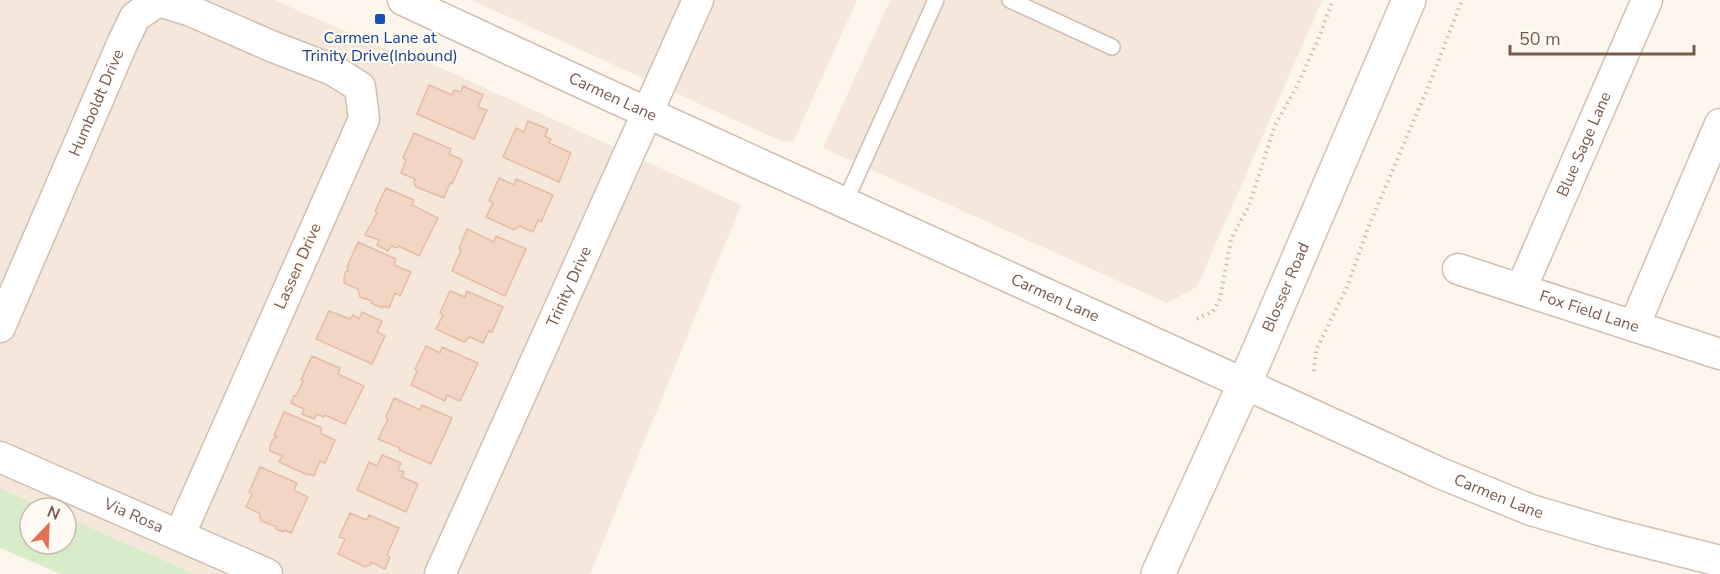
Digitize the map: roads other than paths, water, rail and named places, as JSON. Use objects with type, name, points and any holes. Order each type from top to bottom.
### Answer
[{"type":"main road","name":"Blosser Road","points":[[1158,574],[1245,383],[1409,0]]},
{"type":"street","name":"Carmen Lane","points":[[403,0],[646,114],[845,202],[1440,473],[1531,510],[1608,533],[1720,561]]},
{"type":"street","name":"Trinity Drive","points":[[440,574],[698,0]]},
{"type":"street","name":"Blue Sage Lane","points":[[1521,290],[1647,0]]},
{"type":"street","name":"Humboldt Drive","points":[[0,327],[135,17],[158,1],[191,11],[271,46]]},
{"type":"street","name":"Lassen Drive","points":[[180,534],[364,119],[360,87],[333,70],[271,46]]},
{"type":"street","points":[[1634,326],[1720,124]]},
{"type":"street","name":"Fox Field Lane","points":[[1458,269],[1720,354]]},
{"type":"street","name":"Via Rosa","points":[[0,457],[267,574]]},
{"type":"lane","points":[[845,202],[936,0]]},
{"type":"lane","points":[[1010,0],[1112,47]]},
{"type":"place","name":"Carmen Lane at Trinity Drive(Inbound)","points":[[380,19]]}]
